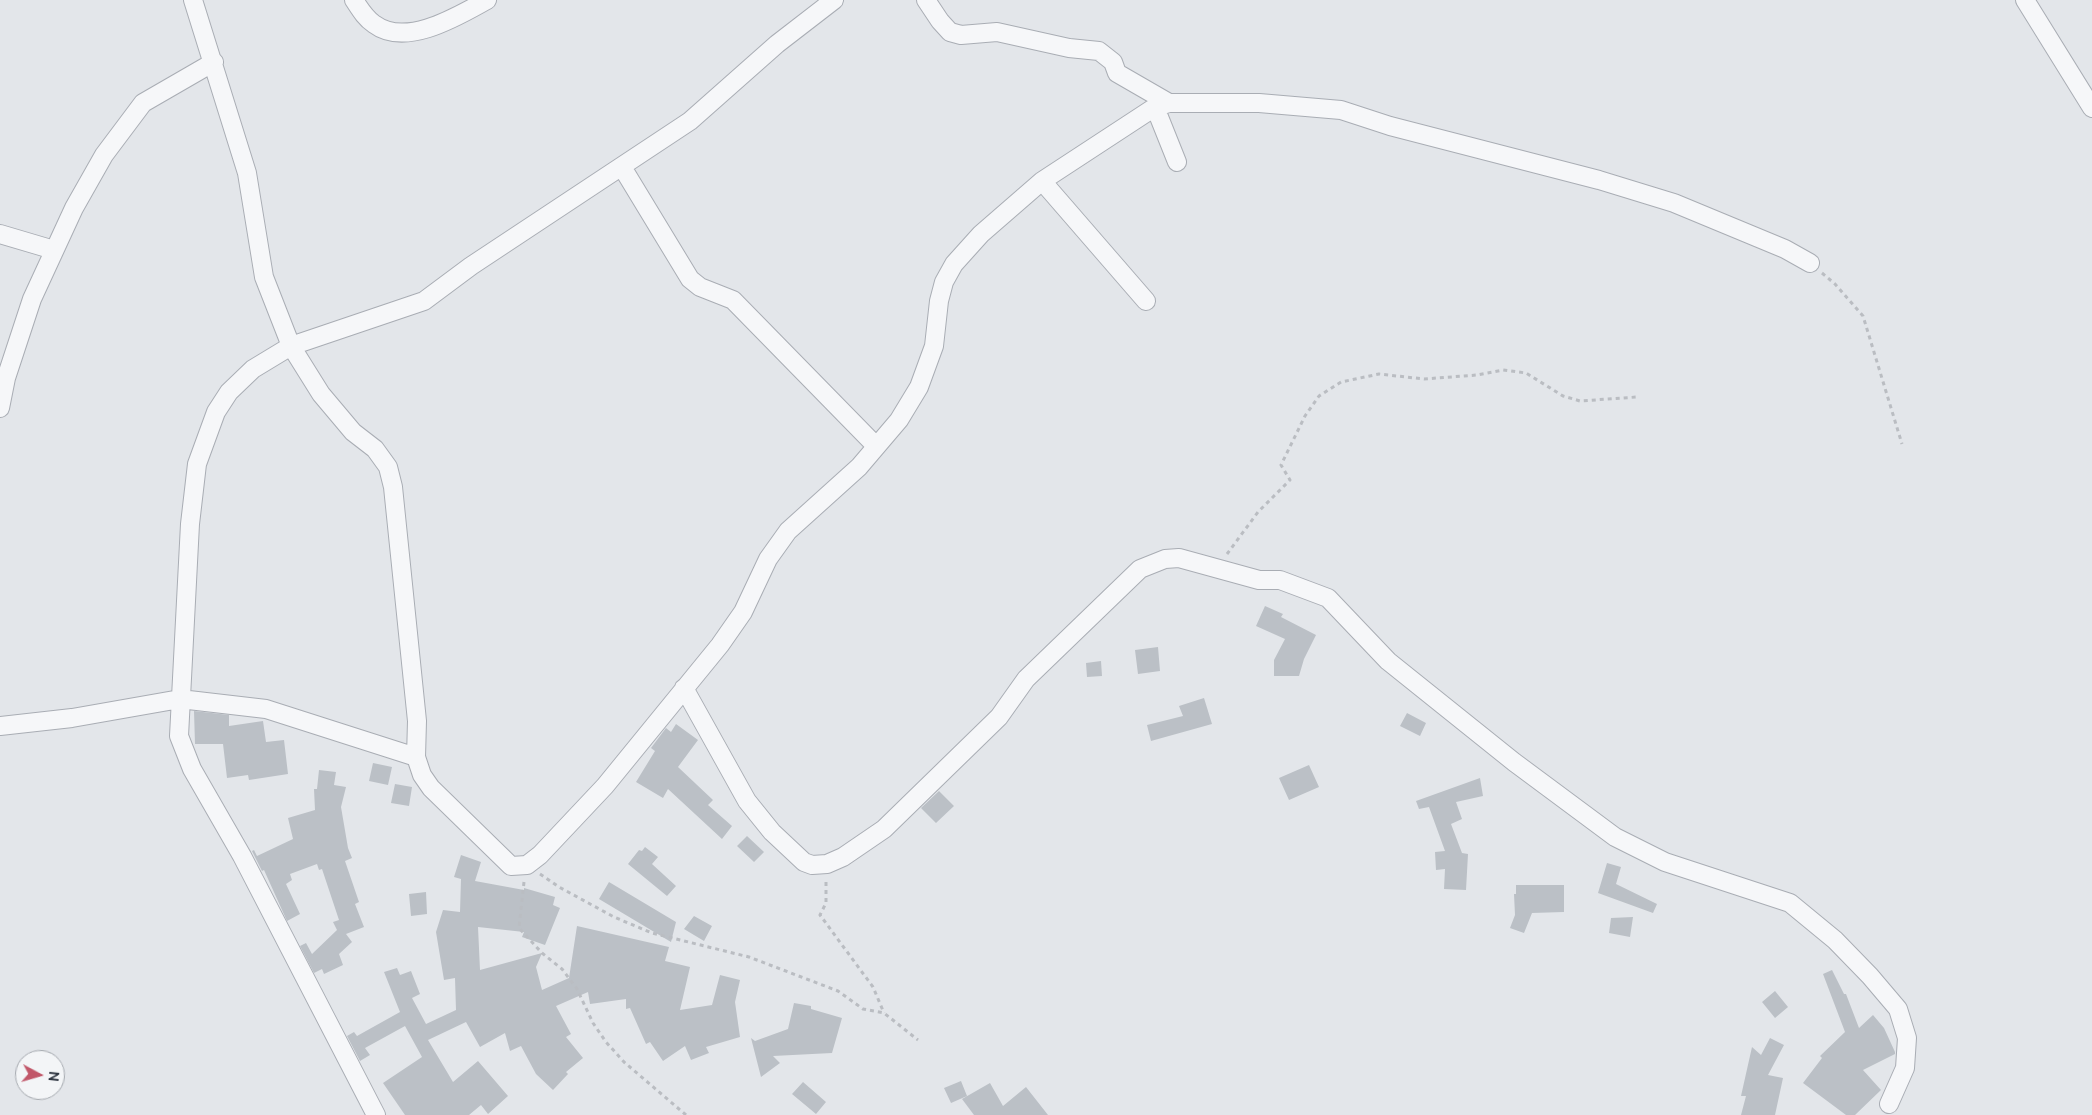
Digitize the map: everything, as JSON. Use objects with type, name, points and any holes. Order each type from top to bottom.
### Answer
[{"type":"street","points":[[193,0],[214,62],[247,173],[264,277],[291,346],[321,394],[353,432],[375,448],[388,467],[392,487],[407,621],[416,721],[416,756],[422,775],[431,788],[511,866],[526,865],[540,855],[605,786],[720,645],[743,612],[768,559],[788,531],[859,467],[899,420],[920,387],[934,346],[939,301],[944,282],[954,264],[980,234],[1042,181],[1162,105],[1259,103],[1342,110],[1390,126],[1599,180],[1674,203],[1785,249],[1810,263]]},
{"type":"street","points":[[354,0],[374,25],[387,30],[405,32],[433,27],[487,0]]},
{"type":"street","points":[[376,1115],[242,856],[192,769],[179,736],[190,524],[198,464],[216,412],[229,392],[254,369],[291,346],[424,301],[472,266],[690,121],[777,44],[834,0]]},
{"type":"street","points":[[926,0],[950,32],[961,35],[997,32],[1069,48],[1098,51],[1113,62],[1117,73],[1162,105],[1177,162]]},
{"type":"street","points":[[2025,0],[2092,108]]},
{"type":"street","points":[[0,408],[6,378],[32,299],[74,208],[104,155],[143,103],[214,62]]},
{"type":"street","points":[[622,167],[690,279],[700,287],[734,300],[876,446]]},
{"type":"street","points":[[1042,181],[1146,301]]},
{"type":"street","points":[[0,234],[54,250]]},
{"type":"street","points":[[684,688],[747,802],[772,832],[804,862],[812,865],[827,864],[843,857],[884,829],[1000,717],[1026,679],[1140,569],[1165,559],[1179,558],[1259,580],[1280,580],[1328,598],[1388,661],[1514,762],[1615,837],[1665,862],[1790,903],[1835,940],[1870,976],[1898,1009],[1907,1038],[1905,1068],[1889,1104]]},
{"type":"street","points":[[0,726],[72,718],[180,699],[266,709],[416,756]]},
{"type":"path","points":[[1810,263],[1835,284],[1863,316],[1902,444]]},
{"type":"path","points":[[1217,569],[1258,512],[1290,480],[1281,465],[1305,416],[1319,396],[1341,382],[1379,374],[1424,379],[1477,375],[1503,370],[1526,373],[1563,396],[1580,401],[1637,397]]},
{"type":"path","points":[[827,864],[826,903],[820,915],[873,987],[884,1013]]},
{"type":"path","points":[[686,1115],[624,1062],[606,1042],[593,1023],[577,989],[562,969],[542,953],[519,928],[526,865],[559,887],[614,917],[644,930],[749,956],[838,991],[863,1009],[884,1013],[918,1040]]},
{"type":"building","points":[[1265,606],[1283,614],[1281,617],[1316,635],[1304,659],[1299,676],[1274,676],[1274,660],[1285,639],[1256,626]]},
{"type":"building","points":[[1158,647],[1160,671],[1138,674],[1135,650]]},
{"type":"building","points":[[1101,661],[1102,676],[1087,677],[1086,663]]},
{"type":"building","points":[[1204,698],[1212,724],[1151,741],[1147,725],[1183,716],[1179,706]]},
{"type":"building","points":[[194,711],[229,715],[229,726],[263,721],[266,742],[284,740],[288,774],[249,780],[248,775],[227,778],[223,744],[195,744]]},
{"type":"building","points":[[1407,713],[1426,723],[1420,736],[1400,726]]},
{"type":"building","points":[[676,724],[698,740],[678,767],[713,800],[708,805],[732,826],[722,839],[668,789],[663,798],[636,782],[655,751],[651,748],[666,728],[671,732]]},
{"type":"building","points":[[373,763],[392,767],[388,785],[369,781]]},
{"type":"building","points":[[1309,765],[1319,787],[1289,800],[1279,778]]},
{"type":"building","points":[[319,770],[336,772],[334,785],[346,787],[341,807],[348,848],[352,858],[345,861],[359,902],[355,904],[364,927],[346,934],[352,942],[339,954],[343,965],[324,974],[322,969],[314,973],[300,946],[306,943],[312,954],[337,930],[333,922],[339,920],[322,869],[319,870],[317,864],[290,874],[292,880],[286,884],[300,914],[287,921],[264,870],[262,871],[252,851],[254,850],[257,856],[293,839],[288,818],[315,810],[314,789],[317,789]]},
{"type":"building","points":[[1480,778],[1483,796],[1456,802],[1462,819],[1451,824],[1462,853],[1468,854],[1466,890],[1444,889],[1445,869],[1436,870],[1435,852],[1445,851],[1429,807],[1419,809],[1416,801]]},
{"type":"building","points":[[395,784],[412,787],[409,806],[391,803]]},
{"type":"building","points":[[939,791],[954,806],[936,823],[921,808]]},
{"type":"building","points":[[747,836],[764,852],[754,862],[737,846]]},
{"type":"building","points":[[645,847],[658,857],[652,864],[676,886],[667,896],[628,864],[639,850],[642,851]]},
{"type":"building","points":[[461,855],[481,862],[475,881],[524,890],[524,888],[555,897],[553,905],[560,908],[545,945],[522,937],[524,932],[478,927],[480,970],[542,953],[536,967],[542,990],[569,978],[577,926],[669,947],[665,961],[690,967],[680,1010],[712,1005],[720,975],[740,980],[735,1002],[740,1037],[706,1047],[709,1053],[691,1060],[685,1046],[663,1061],[650,1042],[646,1044],[630,1008],[626,1009],[626,999],[590,1004],[588,992],[556,1006],[571,1034],[566,1037],[583,1058],[566,1072],[568,1074],[553,1090],[536,1074],[521,1046],[510,1051],[505,1033],[480,1047],[466,1022],[428,1040],[453,1082],[478,1061],[508,1096],[488,1114],[481,1105],[469,1115],[405,1115],[383,1083],[422,1057],[405,1026],[365,1048],[370,1055],[360,1061],[347,1036],[354,1032],[357,1036],[400,1012],[384,972],[397,968],[400,975],[411,971],[420,994],[412,998],[426,1024],[456,1010],[455,978],[444,980],[436,932],[443,910],[460,912],[461,879],[454,877]]},
{"type":"building","points":[[1607,863],[1621,867],[1616,884],[1657,904],[1653,913],[1598,893]]},
{"type":"building","points":[[609,882],[676,922],[671,942],[599,899]]},
{"type":"building","points":[[1516,885],[1564,885],[1564,912],[1532,913],[1524,933],[1510,928],[1515,915],[1514,894],[1516,894]]},
{"type":"building","points":[[426,892],[427,914],[411,916],[409,894]]},
{"type":"building","points":[[694,916],[712,926],[704,941],[684,929]]},
{"type":"building","points":[[1633,917],[1630,937],[1609,933],[1611,918]]},
{"type":"building","points":[[1832,970],[1844,994],[1846,994],[1859,1028],[1873,1015],[1884,1028],[1895,1052],[1895,1054],[1863,1070],[1881,1090],[1855,1115],[1846,1115],[1803,1083],[1822,1058],[1820,1056],[1845,1032],[1823,974]]},
{"type":"building","points":[[1775,991],[1788,1007],[1775,1018],[1762,1002]]},
{"type":"building","points":[[794,1003],[811,1006],[811,1009],[842,1018],[832,1053],[773,1056],[780,1063],[761,1077],[751,1038],[755,1041],[788,1029]]},
{"type":"building","points":[[1770,1038],[1784,1045],[1768,1075],[1783,1078],[1775,1115],[1741,1115],[1746,1096],[1741,1096],[1752,1047],[1761,1055]]},
{"type":"building","points":[[961,1081],[967,1096],[951,1103],[944,1088]]},
{"type":"building","points":[[803,1082],[826,1102],[816,1114],[792,1094]]},
{"type":"building","points":[[990,1083],[1003,1106],[1026,1087],[1048,1115],[974,1115],[962,1099]]}]
